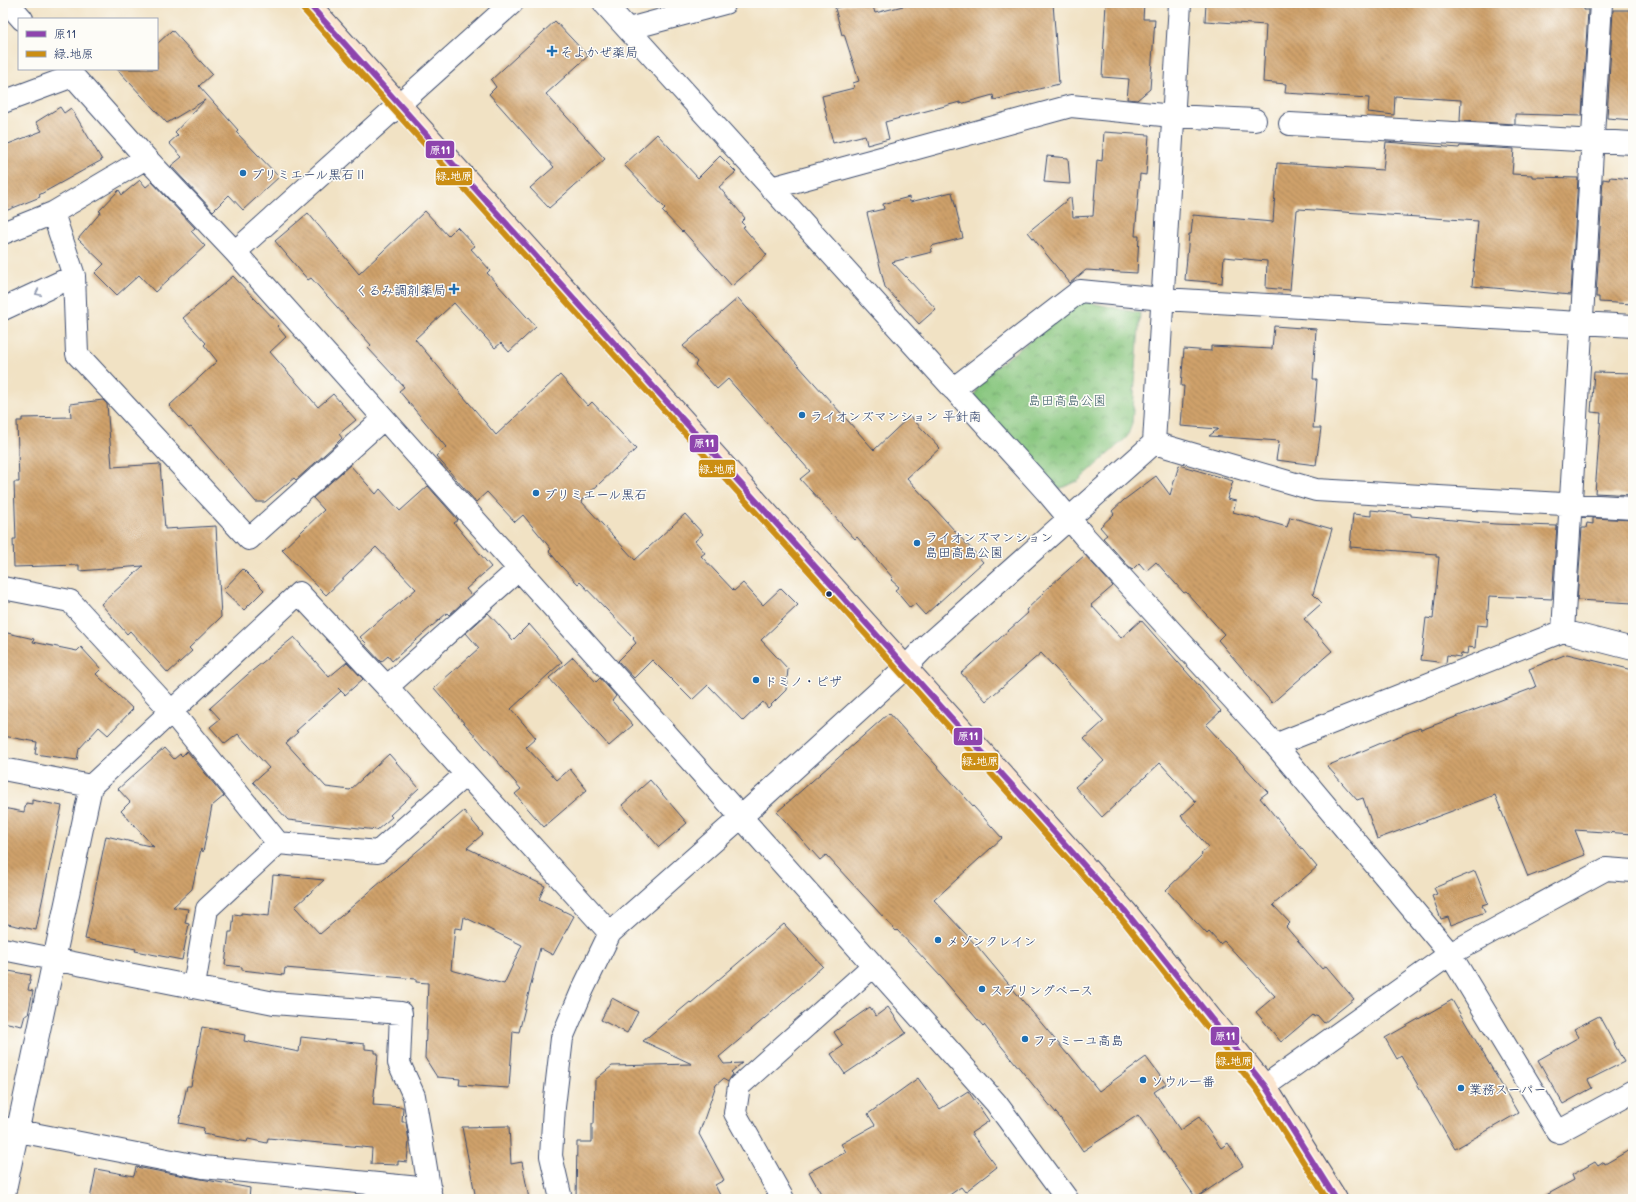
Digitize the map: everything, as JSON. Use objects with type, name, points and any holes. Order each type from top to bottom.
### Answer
[{"type":"street","points":[[8,3],[21,18]]},
{"type":"street","points":[[308,3],[1126,912],[1265,1086],[1336,1199]]},
{"type":"street","points":[[235,252],[512,3]]},
{"type":"street","points":[[604,3],[1275,745],[1450,954],[1558,1132],[1633,1092]]},
{"type":"street","points":[[628,29],[725,3]]},
{"type":"street","points":[[561,1199],[551,1156],[554,1107],[562,1038],[582,991],[610,933],[741,817],[905,668],[926,646],[1154,443],[1180,3]]},
{"type":"street","points":[[1562,631],[1601,3]]},
{"type":"street","points":[[3,102],[70,72],[146,158],[235,252],[996,1103],[1067,1199]]},
{"type":"street","points":[[772,188],[1071,106],[1173,116],[1255,120]]},
{"type":"street","points":[[1290,124],[1633,144]]},
{"type":"street","points":[[3,233],[53,213],[146,158]]},
{"type":"street","points":[[53,213],[74,276],[77,354],[249,540],[384,419]]},
{"type":"street","points":[[3,309],[74,276]]},
{"type":"street","points":[[953,389],[1080,291],[1163,299],[1633,326]]},
{"type":"street","points":[[1154,443],[1316,490],[1633,508]]},
{"type":"street","points":[[387,687],[519,569]]},
{"type":"street","points":[[3,588],[70,601],[172,712],[278,843],[378,852],[466,774]]},
{"type":"street","points":[[3,1199],[10,1129],[54,959],[91,786],[298,593],[387,687],[610,933]]},
{"type":"street","points":[[1275,745],[1562,631],[1633,649]]},
{"type":"street","points":[[3,769],[91,786]]},
{"type":"street","points":[[194,986],[207,909],[278,843]]},
{"type":"street","points":[[1265,1086],[1450,954],[1606,868],[1633,871]]},
{"type":"street","points":[[3,949],[274,1003],[401,1013],[399,1063],[414,1096],[431,1194],[203,1167],[10,1129]]},
{"type":"street","points":[[783,1199],[735,1113],[739,1086],[873,966]]},
{"type":"green space","name":"島田高島公園","points":[[1082,301],[1140,313],[1132,424],[1127,437],[1078,481],[1059,489],[974,398],[980,379]]},
{"type":"building","points":[[855,3],[872,3],[875,13],[915,3],[1053,3],[1059,84],[994,100],[993,95],[960,104],[960,102],[885,122],[889,139],[867,145],[865,135],[833,143],[822,96],[854,88],[853,83],[859,81],[844,34],[842,35],[835,8]]},
{"type":"building","points":[[1106,3],[1144,3],[1143,19],[1155,19],[1150,89],[1137,100],[1127,99],[1129,79],[1102,77]]},
{"type":"building","points":[[1206,3],[1584,3],[1584,10],[1588,10],[1582,116],[1515,114],[1515,124],[1460,121],[1461,100],[1395,96],[1394,115],[1368,112],[1369,98],[1285,93],[1286,84],[1263,82],[1266,25],[1205,21]]},
{"type":"building","points":[[1613,10],[1633,10],[1633,120],[1607,118]]},
{"type":"building","points":[[555,21],[588,56],[546,94],[605,159],[549,208],[530,188],[554,167],[489,94],[496,87],[491,80]]},
{"type":"building","points":[[172,30],[212,74],[199,86],[238,130],[236,132],[279,177],[243,210],[229,195],[213,211],[171,166],[182,157],[169,143],[178,135],[175,132],[205,100],[167,123],[118,70],[158,70],[158,43]]},
{"type":"building","points":[[60,107],[64,113],[71,108],[102,160],[39,195],[40,197],[3,212],[3,146],[42,131],[36,122]]},
{"type":"building","points":[[1104,132],[1149,135],[1146,175],[1140,174],[1135,236],[1139,236],[1137,273],[1086,270],[1070,283],[1028,232],[1071,197],[1073,217],[1093,216],[1097,160],[1102,161]]},
{"type":"building","points":[[657,134],[698,178],[720,156],[736,172],[719,187],[745,218],[741,222],[745,226],[743,227],[767,255],[732,286],[683,231],[682,232],[662,211],[665,208],[624,165]]},
{"type":"building","points":[[1386,142],[1459,148],[1460,146],[1514,149],[1512,174],[1532,175],[1532,177],[1578,178],[1571,295],[1472,286],[1478,221],[1299,209],[1297,210],[1290,290],[1266,288],[1267,261],[1224,257],[1222,283],[1185,280],[1189,234],[1191,234],[1193,215],[1273,222],[1277,163],[1383,170]]},
{"type":"building","points":[[1047,156],[1068,158],[1070,184],[1044,182]]},
{"type":"building","points":[[1610,177],[1633,179],[1633,304],[1599,302],[1599,297],[1596,297],[1603,179],[1609,180]]},
{"type":"building","points":[[140,180],[146,187],[152,182],[195,228],[191,231],[205,246],[155,292],[139,275],[117,295],[95,273],[104,264],[78,239],[101,212],[99,211],[119,190],[122,195]]},
{"type":"building","points":[[952,192],[963,238],[931,246],[932,252],[892,262],[936,309],[919,324],[885,287],[867,213],[884,209],[883,204],[909,197],[910,202]]},
{"type":"building","points":[[425,211],[448,236],[457,227],[475,246],[471,249],[490,270],[487,273],[536,327],[509,352],[501,343],[495,348],[454,303],[415,339],[496,435],[560,375],[588,406],[592,402],[636,449],[581,501],[635,560],[685,514],[703,534],[695,541],[705,553],[701,556],[734,591],[743,583],[763,605],[781,588],[798,605],[761,640],[788,669],[786,690],[768,708],[763,702],[743,721],[708,685],[692,700],[652,660],[634,678],[618,661],[636,643],[633,639],[634,638],[580,582],[578,584],[561,566],[549,551],[551,549],[523,515],[515,522],[487,492],[476,502],[436,456],[446,447],[399,391],[404,387],[368,348],[371,345],[311,278],[308,280],[275,241],[308,213],[359,274]]},
{"type":"building","points":[[233,276],[279,324],[277,326],[286,337],[270,352],[318,407],[333,394],[356,420],[339,434],[342,438],[334,446],[296,480],[294,478],[265,502],[256,502],[191,427],[189,428],[169,406],[217,361],[204,345],[206,343],[183,318]]},
{"type":"building","points":[[738,298],[874,450],[910,416],[940,448],[907,478],[983,562],[925,615],[915,604],[910,608],[895,590],[899,587],[891,580],[893,578],[857,537],[855,539],[800,479],[810,471],[728,379],[717,389],[695,365],[697,362],[683,346]]},
{"type":"building","points":[[1274,326],[1316,329],[1313,379],[1317,379],[1313,428],[1321,428],[1316,465],[1276,460],[1279,441],[1209,436],[1218,429],[1181,426],[1184,386],[1181,386],[1184,349],[1211,351],[1211,346],[1272,349]]},
{"type":"building","points":[[1594,372],[1633,373],[1633,415],[1630,470],[1633,470],[1633,495],[1595,493],[1601,413],[1591,412]]},
{"type":"building","points":[[103,400],[107,404],[112,467],[160,464],[165,529],[216,526],[221,617],[189,648],[192,651],[168,673],[130,631],[127,634],[101,604],[143,566],[79,571],[79,565],[14,567],[13,539],[16,539],[14,482],[19,482],[17,421],[22,421],[22,418],[71,417],[70,404]]},
{"type":"building","points":[[350,465],[376,494],[380,489],[400,511],[428,486],[458,520],[454,523],[491,567],[466,589],[471,595],[449,615],[447,613],[392,661],[388,656],[381,662],[365,645],[367,644],[360,637],[416,589],[376,547],[326,595],[282,550],[324,510],[313,498]]},
{"type":"building","points":[[1179,465],[1233,481],[1227,499],[1236,501],[1233,512],[1287,527],[1290,517],[1332,529],[1313,594],[1322,603],[1304,619],[1332,651],[1272,703],[1218,640],[1224,634],[1186,592],[1184,593],[1156,562],[1146,571],[1139,563],[1132,570],[1103,538],[1107,535],[1100,527],[1114,514],[1112,511],[1156,476],[1170,495]]},
{"type":"building","points":[[1371,510],[1411,514],[1411,516],[1495,524],[1557,526],[1552,599],[1489,596],[1487,626],[1477,625],[1475,648],[1468,647],[1467,654],[1461,653],[1460,657],[1447,655],[1446,663],[1421,660],[1426,618],[1433,619],[1439,557],[1436,557],[1436,554],[1350,547],[1353,514],[1371,516]]},
{"type":"building","points":[[1593,518],[1633,520],[1633,603],[1577,600],[1582,528],[1586,528],[1587,523],[1593,524]]},
{"type":"building","points":[[1085,555],[1113,586],[1091,605],[1121,638],[1141,620],[1221,711],[1206,725],[1268,792],[1260,798],[1317,867],[1273,905],[1290,923],[1286,927],[1322,969],[1326,966],[1354,999],[1324,1023],[1317,1015],[1314,1017],[1313,1015],[1281,1042],[1256,1012],[1275,996],[1224,941],[1220,944],[1209,932],[1207,934],[1166,890],[1202,855],[1201,853],[1208,847],[1181,816],[1196,802],[1160,763],[1102,817],[1075,787],[1104,761],[1084,739],[1104,721],[1041,653],[986,701],[961,673],[1028,613],[1026,610],[1044,593],[1043,592]]},
{"type":"building","points":[[243,569],[264,590],[244,610],[223,590]]},
{"type":"building","points":[[488,613],[513,640],[529,624],[562,662],[511,709],[536,738],[526,747],[557,780],[570,769],[587,790],[544,827],[515,794],[521,789],[434,688],[479,648],[466,633]]},
{"type":"building","points":[[3,632],[34,639],[33,642],[77,651],[81,647],[101,669],[96,674],[133,709],[108,735],[99,727],[79,749],[77,760],[35,754],[37,742],[3,736]]},
{"type":"building","points":[[294,637],[329,677],[347,662],[363,679],[345,695],[341,691],[296,731],[298,732],[286,743],[326,787],[350,790],[389,754],[419,788],[390,815],[392,817],[377,830],[288,820],[253,782],[269,768],[238,734],[225,744],[210,727],[220,719],[210,708],[247,675]]},
{"type":"building","points":[[1567,654],[1633,670],[1633,834],[1575,830],[1585,855],[1528,877],[1495,795],[1377,839],[1363,798],[1357,800],[1327,766],[1420,728],[1421,730],[1536,687],[1529,669]]},
{"type":"building","points":[[573,657],[596,682],[600,678],[616,696],[612,701],[633,725],[609,746],[549,678]]},
{"type":"building","points":[[889,713],[1002,838],[934,900],[977,946],[1099,1091],[1146,1057],[1166,1084],[1154,1092],[1180,1130],[1199,1117],[1221,1148],[1228,1143],[1243,1166],[1196,1198],[1138,1115],[1083,1151],[1061,1119],[984,1025],[983,1026],[942,978],[897,930],[896,931],[826,855],[820,860],[777,812]]},
{"type":"building","points":[[164,748],[174,759],[180,754],[182,756],[187,751],[224,796],[212,806],[203,852],[201,849],[192,889],[173,907],[188,909],[185,923],[189,924],[182,960],[85,939],[106,836],[154,847],[121,811],[130,802],[118,789]]},
{"type":"building","points":[[650,780],[687,823],[659,847],[622,805]]},
{"type":"building","points":[[32,800],[62,806],[36,930],[3,923],[3,808],[24,812],[26,803],[32,804]]},
{"type":"building","points":[[464,811],[483,834],[467,848],[545,886],[539,899],[574,916],[553,955],[540,948],[519,1032],[513,1031],[509,1088],[459,1085],[460,1079],[437,1077],[425,1058],[428,983],[416,982],[416,979],[285,968],[284,975],[242,970],[242,967],[225,965],[229,932],[232,932],[234,914],[241,915],[241,913],[269,916],[273,875],[324,880],[295,907],[320,934]],"holes":[[[464,917],[522,945],[504,984],[451,970],[455,928],[462,929]]]},
{"type":"building","points":[[1475,871],[1488,903],[1482,905],[1485,912],[1451,925],[1448,917],[1441,919],[1432,896],[1437,894],[1434,888]]},
{"type":"building","points":[[784,924],[823,966],[719,1057],[724,1064],[742,1063],[731,1072],[733,1074],[728,1082],[723,1079],[716,1085],[699,1134],[724,1180],[715,1185],[722,1199],[576,1199],[577,1142],[592,1142],[595,1080],[612,1066],[692,1064],[643,1041],[690,1002],[691,1003]]},
{"type":"building","points":[[3,970],[31,975],[28,990],[33,991],[28,1015],[25,1015],[22,1026],[3,1022]]},
{"type":"building","points":[[612,998],[638,1012],[627,1033],[601,1020]]},
{"type":"building","name":"業務スーパー","points":[[1452,1000],[1518,1113],[1455,1149],[1401,1056],[1397,1059],[1385,1038]]},
{"type":"building","points":[[870,1007],[876,1016],[888,1007],[906,1033],[845,1074],[831,1054],[843,1046],[834,1032]]},
{"type":"building","points":[[1599,1016],[1624,1062],[1588,1080],[1592,1088],[1563,1104],[1538,1060],[1579,1037],[1574,1029]]},
{"type":"building","points":[[202,1027],[245,1035],[244,1041],[299,1052],[301,1037],[365,1044],[365,1049],[375,1050],[375,1053],[378,1053],[373,1105],[403,1107],[402,1122],[406,1122],[409,1141],[407,1162],[398,1161],[398,1165],[371,1164],[372,1148],[268,1138],[267,1143],[248,1139],[247,1142],[203,1134],[204,1128],[179,1123],[187,1086],[191,1086]]},
{"type":"building","points":[[918,1078],[940,1109],[968,1091],[989,1121],[971,1133],[997,1167],[965,1192],[961,1187],[944,1199],[824,1199],[809,1172],[846,1152],[841,1144],[875,1125],[868,1114]]},
{"type":"building","points":[[509,1126],[511,1164],[522,1162],[529,1199],[476,1199],[462,1127]]},
{"type":"building","points":[[1633,1148],[1633,1199],[1539,1199],[1574,1180],[1572,1175],[1595,1162],[1598,1166],[1604,1162],[1605,1164]]},
{"type":"building","points":[[136,1167],[250,1188],[249,1199],[90,1199],[96,1169],[134,1176]]},
{"type":"transit line","name":"原11","points":[[308,3],[1126,912],[1265,1086],[1336,1199]]},
{"type":"transit line","name":"緑.地原","points":[[302,8],[1120,917],[1258,1091],[1327,1199]]},
{"type":"place","name":"そよかぜ薬局","points":[[552,51]]},
{"type":"place","name":"プリミエール黒石Ⅱ","points":[[243,173]]},
{"type":"place","name":"くるみ調剤薬局","points":[[454,289]]},
{"type":"place","name":"ライオンズマンション 平針南","points":[[802,415]]},
{"type":"place","name":"プリミエール黒石","points":[[536,493]]},
{"type":"place","name":"ライオンズマンション 島田高島公園","points":[[917,543]]},
{"type":"place","name":"ドミノ・ピザ","points":[[756,680]]},
{"type":"place","name":"メゾンクレイン","points":[[938,940]]},
{"type":"place","name":"スプリングベース","points":[[982,989]]},
{"type":"place","name":"ファミーユ高島","points":[[1025,1039]]},
{"type":"place","name":"ソウル一番","points":[[1143,1080]]},
{"type":"place","name":"業務スーパー","points":[[1461,1088]]}]
